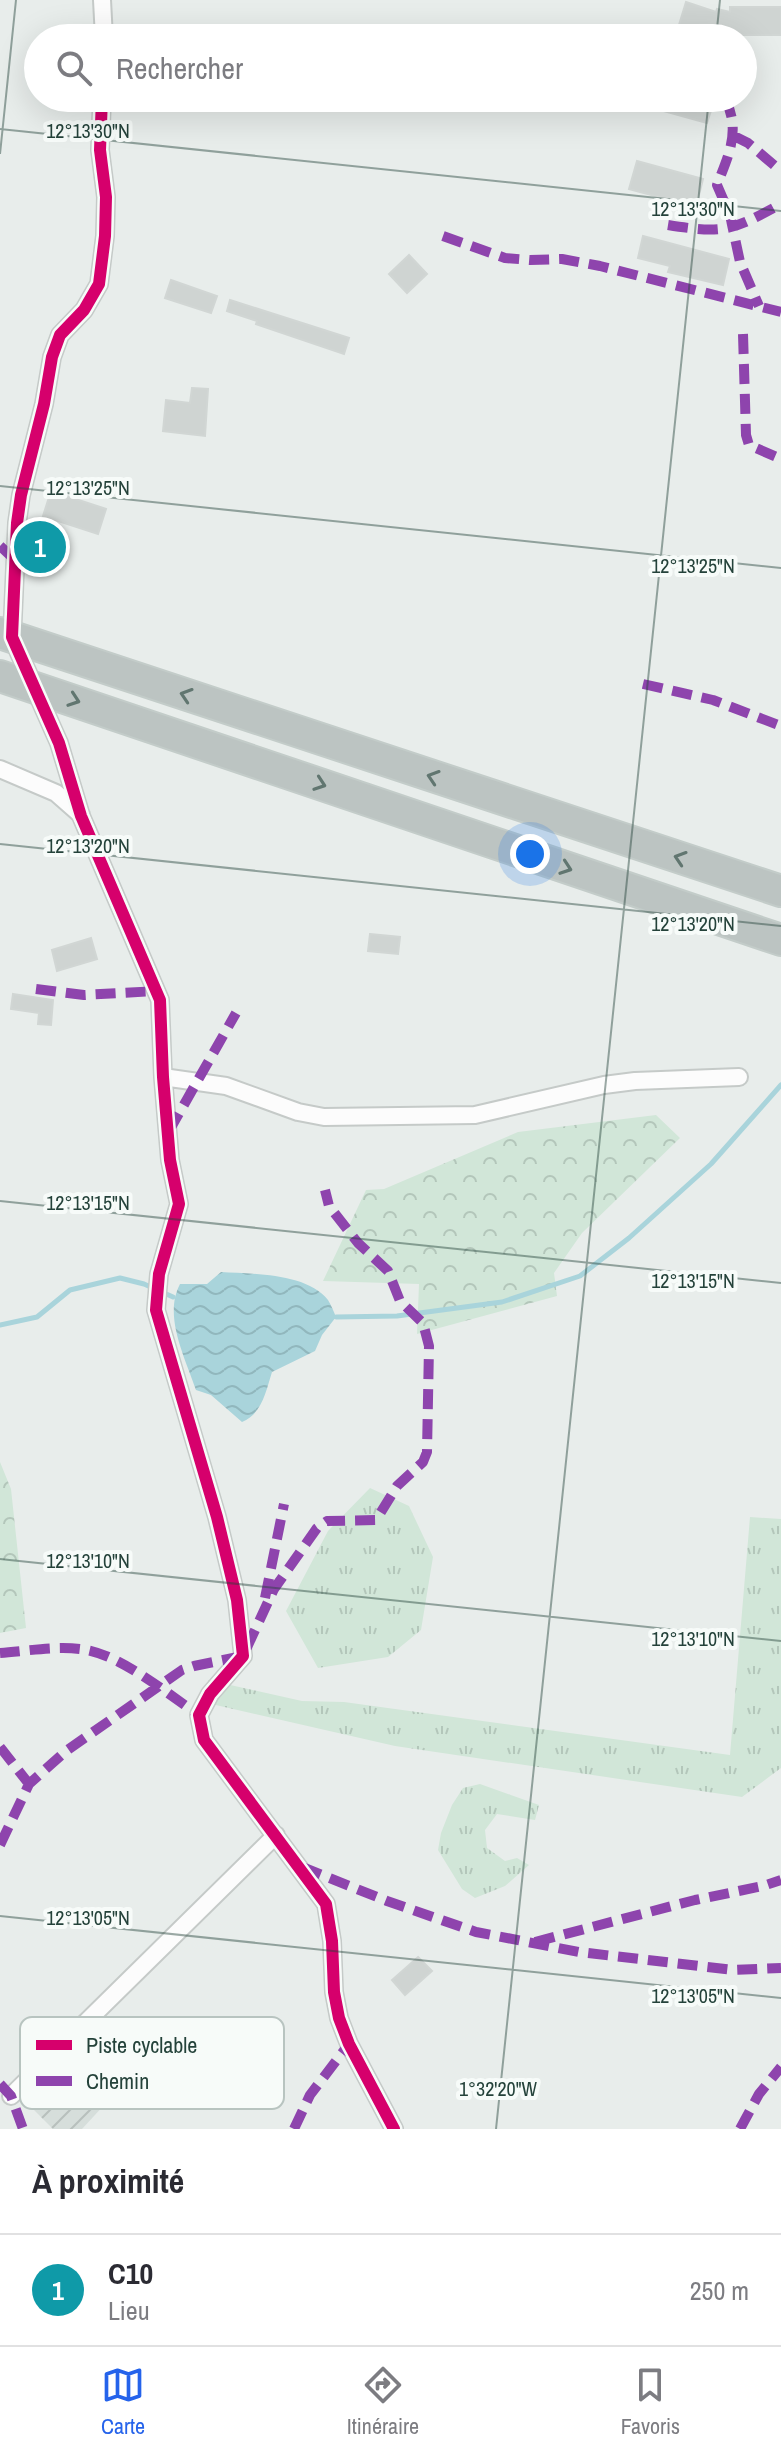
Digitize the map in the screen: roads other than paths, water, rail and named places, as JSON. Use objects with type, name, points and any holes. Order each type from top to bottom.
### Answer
[{"type":"highway","points":[[6,635],[781,890]]},
{"type":"highway","points":[[0,676],[781,942]]},
{"type":"street","points":[[102,0],[103,24]]},
{"type":"street","points":[[101,112],[100,150],[106,210],[99,284],[84,310],[60,335],[52,357],[44,404],[21,495],[6,635],[59,743],[81,816],[160,1000],[170,1160],[179,1204],[159,1274],[156,1310],[217,1517],[237,1600],[243,1656],[210,1694],[199,1715],[204,1740],[326,1904],[339,2018],[349,2044],[394,2129]]},
{"type":"street","points":[[0,769],[56,793],[81,816]]},
{"type":"street","points":[[163,1077],[226,1086],[298,1112],[324,1117],[475,1115],[604,1085],[739,1077]]},
{"type":"street","points":[[91,2017],[276,1835]]},
{"type":"street","points":[[11,2096],[20,2087]]},
{"type":"water","points":[[221,1272],[278,1277],[307,1285],[328,1300],[336,1317],[322,1335],[315,1351],[272,1372],[259,1408],[242,1422],[211,1395],[196,1390],[175,1323],[175,1296],[180,1284],[207,1284]]},
{"type":"waterway","points":[[336,1317],[397,1316],[502,1302],[580,1276],[629,1238],[711,1164],[781,1085]]},
{"type":"waterway","points":[[0,1325],[37,1317],[70,1290],[120,1278],[144,1284],[173,1297]]},
{"type":"place","name":"C10","points":[[40,547]]}]
